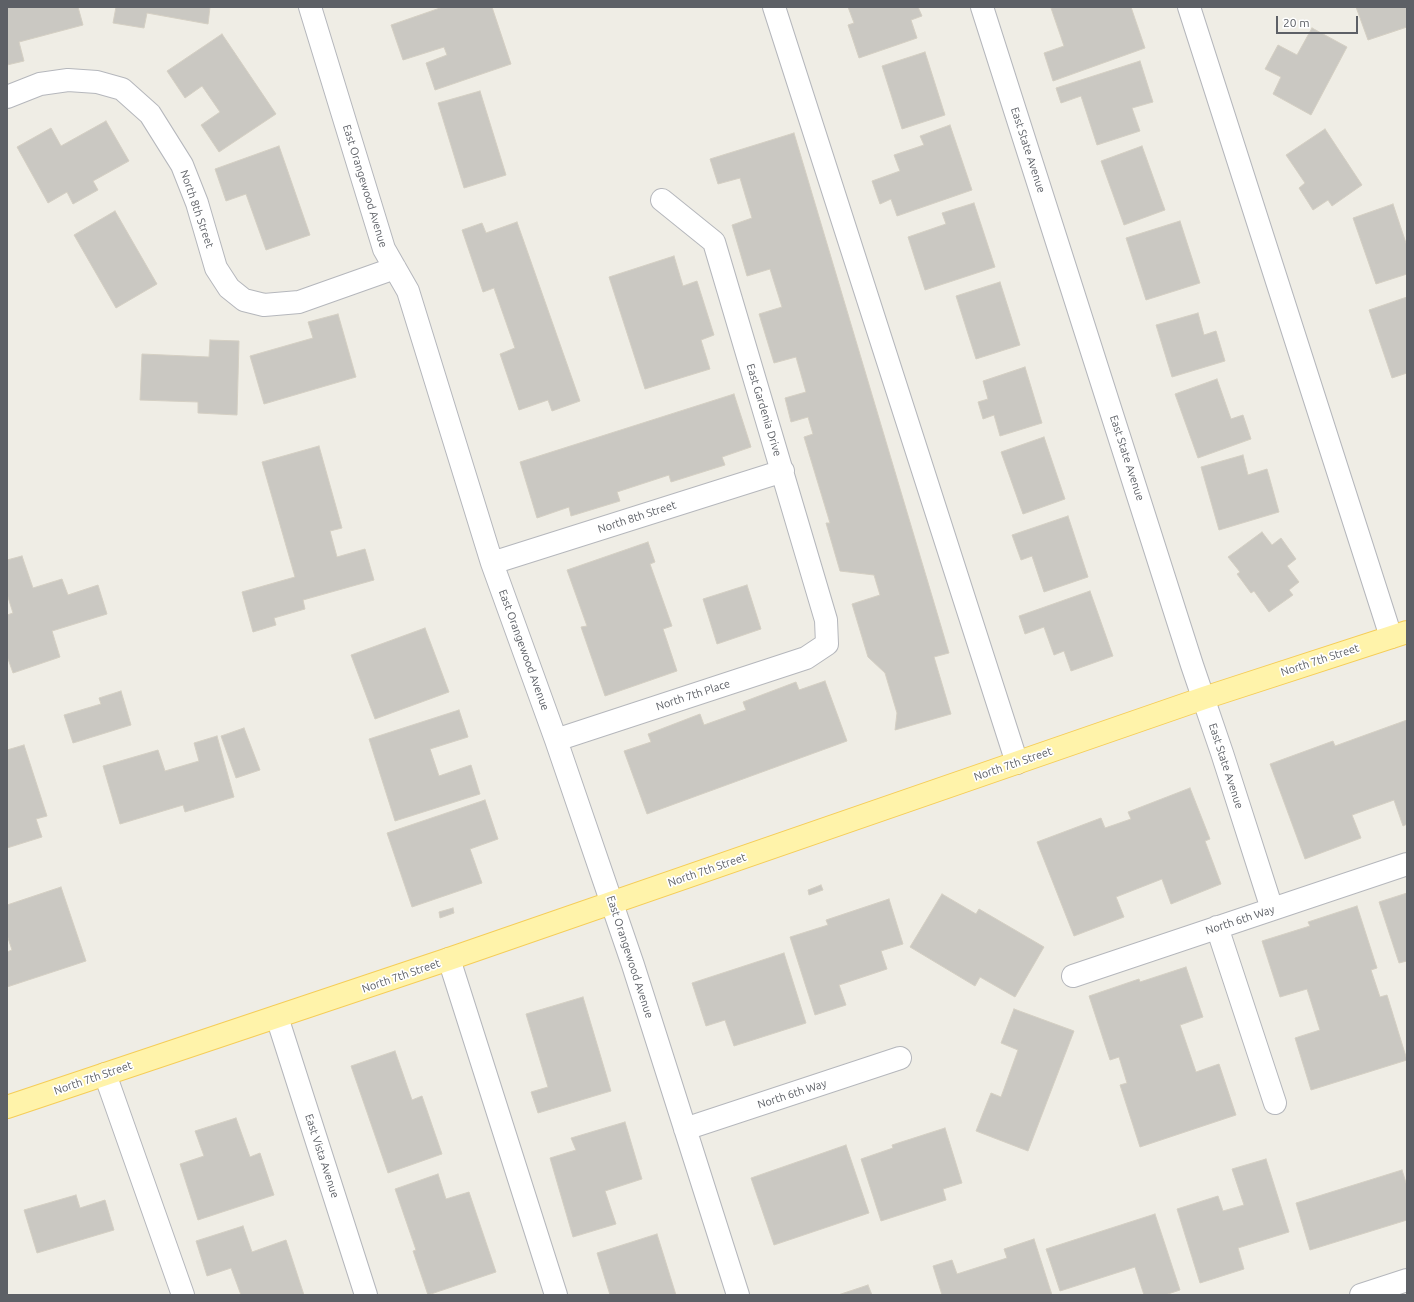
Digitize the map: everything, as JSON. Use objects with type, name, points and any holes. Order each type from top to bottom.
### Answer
[{"type":"main road","name":"North 7th Street","points":[[7,1107],[449,959],[1204,698],[1399,635]]},
{"type":"street","name":"East Orangewood Avenue","points":[[310,7],[384,249],[408,291],[492,563],[556,740],[635,970],[738,1295]]},
{"type":"street","points":[[774,7],[1017,763]]},
{"type":"street","name":"East State Avenue","points":[[982,7],[1192,665],[1272,909]]},
{"type":"street","points":[[1188,7],[1399,635]]},
{"type":"street","name":"North 8th Street","points":[[7,97],[40,84],[68,80],[97,82],[122,89],[150,114],[182,165],[197,203],[216,268],[229,288],[244,300],[264,305],[300,302],[394,268]]},
{"type":"street","name":"East Gardenia Drive","points":[[662,200],[714,242],[826,620],[827,644]]},
{"type":"street","name":"North 8th Street","points":[[492,563],[783,471]]},
{"type":"street","name":"North 7th Place","points":[[556,740],[806,658],[827,644]]},
{"type":"street","name":"North 6th Way","points":[[1073,976],[1407,864]]},
{"type":"street","points":[[1217,927],[1275,1103]]},
{"type":"street","points":[[449,959],[556,1295]]},
{"type":"street","name":"East Vista Avenue","points":[[277,1017],[366,1295]]},
{"type":"street","name":"North 6th Way","points":[[685,1129],[900,1058]]},
{"type":"street","points":[[105,1074],[183,1295]]},
{"type":"street","points":[[1363,1295],[1407,1280]]},
{"type":"building","points":[[7,7],[78,7],[83,25],[19,42],[24,61],[7,65]]},
{"type":"building","points":[[116,7],[210,7],[208,24],[147,13],[144,28],[113,23]]},
{"type":"building","points":[[443,7],[492,7],[511,64],[435,90],[426,63],[447,55],[444,47],[403,60],[391,25]]},
{"type":"building","points":[[848,7],[918,7],[922,16],[911,20],[917,38],[859,58],[848,25],[854,23]]},
{"type":"building","points":[[1131,7],[1145,48],[1053,81],[1044,53],[1064,46],[1051,8]]},
{"type":"building","points":[[1356,7],[1407,7],[1407,27],[1368,40]]},
{"type":"building","points":[[1312,28],[1347,47],[1311,115],[1273,94],[1281,77],[1265,69],[1278,45],[1297,55]]},
{"type":"building","points":[[222,34],[276,114],[219,152],[201,125],[220,112],[202,86],[185,98],[167,71]]},
{"type":"building","points":[[925,52],[945,115],[902,129],[882,66]]},
{"type":"building","points":[[1140,61],[1153,102],[1132,108],[1140,131],[1097,145],[1081,96],[1061,103],[1056,88]]},
{"type":"building","points":[[480,91],[506,175],[464,188],[438,103]]},
{"type":"building","points":[[106,121],[129,161],[93,181],[98,190],[73,204],[67,192],[48,203],[17,147],[51,128],[61,146]]},
{"type":"building","points":[[950,125],[972,190],[897,216],[891,199],[880,204],[872,181],[900,171],[894,155],[924,145],[920,136]]},
{"type":"building","points":[[1325,129],[1362,185],[1332,206],[1328,200],[1313,210],[1299,188],[1305,183],[1286,155]]},
{"type":"building","points":[[794,133],[949,653],[934,657],[951,714],[895,730],[897,713],[885,673],[868,657],[852,604],[880,595],[874,575],[840,571],[826,523],[830,523],[804,437],[813,434],[808,417],[791,422],[785,398],[806,392],[796,357],[774,363],[759,314],[782,307],[770,269],[747,276],[732,225],[752,218],[740,178],[718,184],[710,159]]},
{"type":"building","points":[[279,146],[310,235],[266,250],[246,194],[226,201],[215,169]]},
{"type":"building","points":[[1142,146],[1165,210],[1124,225],[1101,161]]},
{"type":"building","points":[[974,203],[995,267],[925,290],[908,237],[946,224],[942,213]]},
{"type":"building","points":[[1393,204],[1407,246],[1407,274],[1376,284],[1353,218]]},
{"type":"building","points":[[115,211],[157,284],[116,308],[74,235]]},
{"type":"building","points":[[1180,221],[1200,283],[1146,300],[1126,238]]},
{"type":"building","points":[[517,222],[580,401],[552,411],[548,400],[519,410],[500,354],[515,348],[494,288],[483,292],[462,230],[482,223],[486,233]]},
{"type":"building","points":[[674,256],[683,286],[697,281],[714,335],[701,340],[710,369],[645,389],[609,277]]},
{"type":"building","points":[[1000,282],[1020,345],[976,359],[956,296]]},
{"type":"building","points":[[1407,297],[1407,373],[1392,378],[1369,310]]},
{"type":"building","points":[[1198,313],[1204,335],[1216,331],[1225,361],[1172,377],[1156,325]]},
{"type":"building","points":[[338,314],[356,377],[264,404],[250,356],[313,338],[308,322]]},
{"type":"building","points":[[210,340],[239,341],[237,415],[198,413],[198,402],[140,400],[142,354],[209,357]]},
{"type":"building","points":[[1025,367],[1042,423],[1000,436],[994,415],[983,419],[978,402],[988,399],[983,381]]},
{"type":"building","points":[[1217,379],[1231,419],[1243,415],[1251,439],[1198,458],[1175,394]]},
{"type":"building","points":[[734,394],[751,447],[722,457],[725,465],[671,482],[669,475],[617,492],[620,501],[571,516],[569,507],[537,518],[520,462]]},
{"type":"building","points":[[1044,437],[1065,499],[1023,514],[1001,452]]},
{"type":"building","points":[[319,446],[342,528],[330,531],[337,557],[365,549],[374,580],[303,600],[305,609],[274,618],[276,625],[253,632],[242,592],[295,577],[262,462]]},
{"type":"building","points":[[1243,455],[1248,475],[1267,469],[1279,512],[1219,530],[1201,467]]},
{"type":"building","points":[[1068,516],[1088,577],[1044,592],[1032,556],[1021,560],[1012,535]]},
{"type":"building","points":[[1262,532],[1272,545],[1281,538],[1296,559],[1287,566],[1299,582],[1289,590],[1293,595],[1269,612],[1254,591],[1251,593],[1237,574],[1240,572],[1228,557]]},
{"type":"building","points":[[648,542],[655,562],[650,564],[672,626],[663,629],[677,671],[605,696],[581,627],[587,626],[567,570]]},
{"type":"building","points":[[22,556],[33,588],[62,579],[68,595],[98,585],[107,614],[52,631],[60,657],[13,673],[7,656],[7,615],[13,613],[7,594],[7,560]]},
{"type":"building","points":[[747,585],[761,629],[717,644],[703,599]]},
{"type":"building","points":[[1090,591],[1113,656],[1071,671],[1064,651],[1054,655],[1044,627],[1025,634],[1019,616]]},
{"type":"building","points":[[425,628],[449,692],[375,719],[351,655]]},
{"type":"building","points":[[825,681],[847,741],[647,814],[624,751],[651,742],[648,734],[700,714],[704,725],[746,710],[743,702],[796,682],[799,690]]},
{"type":"building","points":[[121,691],[131,725],[73,743],[64,715],[101,704],[99,698]]},
{"type":"building","points":[[459,710],[468,737],[430,749],[439,776],[471,765],[480,794],[395,821],[369,739]]},
{"type":"building","points":[[1407,720],[1407,824],[1403,826],[1394,800],[1352,815],[1361,838],[1305,859],[1270,764],[1333,741],[1335,746]]},
{"type":"building","points":[[244,728],[260,770],[236,778],[221,736]]},
{"type":"building","points":[[217,736],[234,797],[185,812],[183,805],[120,824],[103,766],[158,750],[165,771],[199,761],[194,743]]},
{"type":"building","points":[[24,745],[47,816],[36,819],[42,837],[7,848],[7,750]]},
{"type":"building","points":[[1190,788],[1210,839],[1205,841],[1221,884],[1171,904],[1162,879],[1116,897],[1124,917],[1074,936],[1037,842],[1101,818],[1105,828],[1131,819],[1128,812]]},
{"type":"building","points":[[485,800],[498,839],[470,849],[482,883],[412,907],[387,833]]},
{"type":"building","points":[[821,885],[823,890],[809,895],[808,890]]},
{"type":"building","points":[[61,887],[86,961],[7,987],[7,952],[12,950],[7,935],[7,905]]},
{"type":"building","points":[[1407,893],[1407,961],[1399,963],[1379,902]]},
{"type":"building","points":[[942,894],[976,914],[979,909],[1044,947],[1015,997],[980,977],[975,986],[910,947]]},
{"type":"building","points":[[889,899],[903,944],[881,951],[887,969],[839,985],[846,1005],[815,1015],[790,937],[828,925],[826,920]]},
{"type":"building","points":[[1357,906],[1377,968],[1371,970],[1380,997],[1387,995],[1407,1060],[1311,1090],[1295,1038],[1320,1030],[1307,989],[1280,997],[1262,941],[1310,926],[1308,922]]},
{"type":"building","points":[[453,908],[454,913],[440,918],[439,912]]},
{"type":"building","points":[[784,953],[806,1023],[734,1046],[725,1020],[706,1026],[692,983]]},
{"type":"building","points":[[1186,967],[1203,1017],[1180,1025],[1196,1072],[1219,1064],[1236,1115],[1140,1147],[1120,1085],[1127,1083],[1119,1057],[1110,1060],[1089,996],[1139,979],[1140,982]]},
{"type":"building","points":[[583,997],[611,1091],[538,1113],[531,1092],[548,1087],[526,1014]]},
{"type":"building","points":[[1014,1009],[1074,1031],[1028,1151],[976,1131],[991,1093],[1001,1097],[1018,1050],[1001,1043]]},
{"type":"building","points":[[395,1051],[412,1100],[422,1096],[442,1154],[388,1173],[351,1066]]},
{"type":"building","points":[[236,1118],[250,1157],[260,1153],[274,1195],[198,1220],[180,1164],[204,1156],[195,1131]]},
{"type":"building","points":[[625,1122],[642,1179],[605,1191],[616,1224],[573,1237],[550,1158],[576,1150],[571,1138]]},
{"type":"building","points":[[945,1128],[962,1183],[943,1189],[946,1200],[881,1221],[861,1159],[893,1148],[892,1145]]},
{"type":"building","points":[[846,1145],[869,1213],[774,1245],[751,1178]]},
{"type":"building","points":[[1266,1159],[1289,1232],[1238,1248],[1244,1269],[1200,1283],[1177,1209],[1218,1196],[1223,1211],[1244,1205],[1232,1169]]},
{"type":"building","points":[[1402,1170],[1407,1186],[1407,1220],[1310,1250],[1296,1203]]},
{"type":"building","points":[[438,1174],[446,1199],[469,1192],[496,1272],[428,1295],[413,1251],[416,1250],[395,1189]]},
{"type":"building","points":[[76,1195],[80,1208],[105,1200],[114,1230],[37,1253],[24,1210]]},
{"type":"building","points":[[1155,1214],[1180,1290],[1165,1295],[1144,1295],[1135,1267],[1060,1291],[1046,1249]]},
{"type":"building","points":[[243,1226],[252,1252],[286,1240],[304,1295],[241,1295],[231,1268],[207,1276],[196,1241]]},
{"type":"building","points":[[657,1234],[676,1295],[610,1295],[597,1253]]},
{"type":"building","points":[[1034,1239],[1052,1295],[942,1295],[933,1266],[952,1260],[957,1274],[1007,1258],[1004,1249]]},
{"type":"building","points":[[868,1285],[872,1295],[838,1295]]}]
